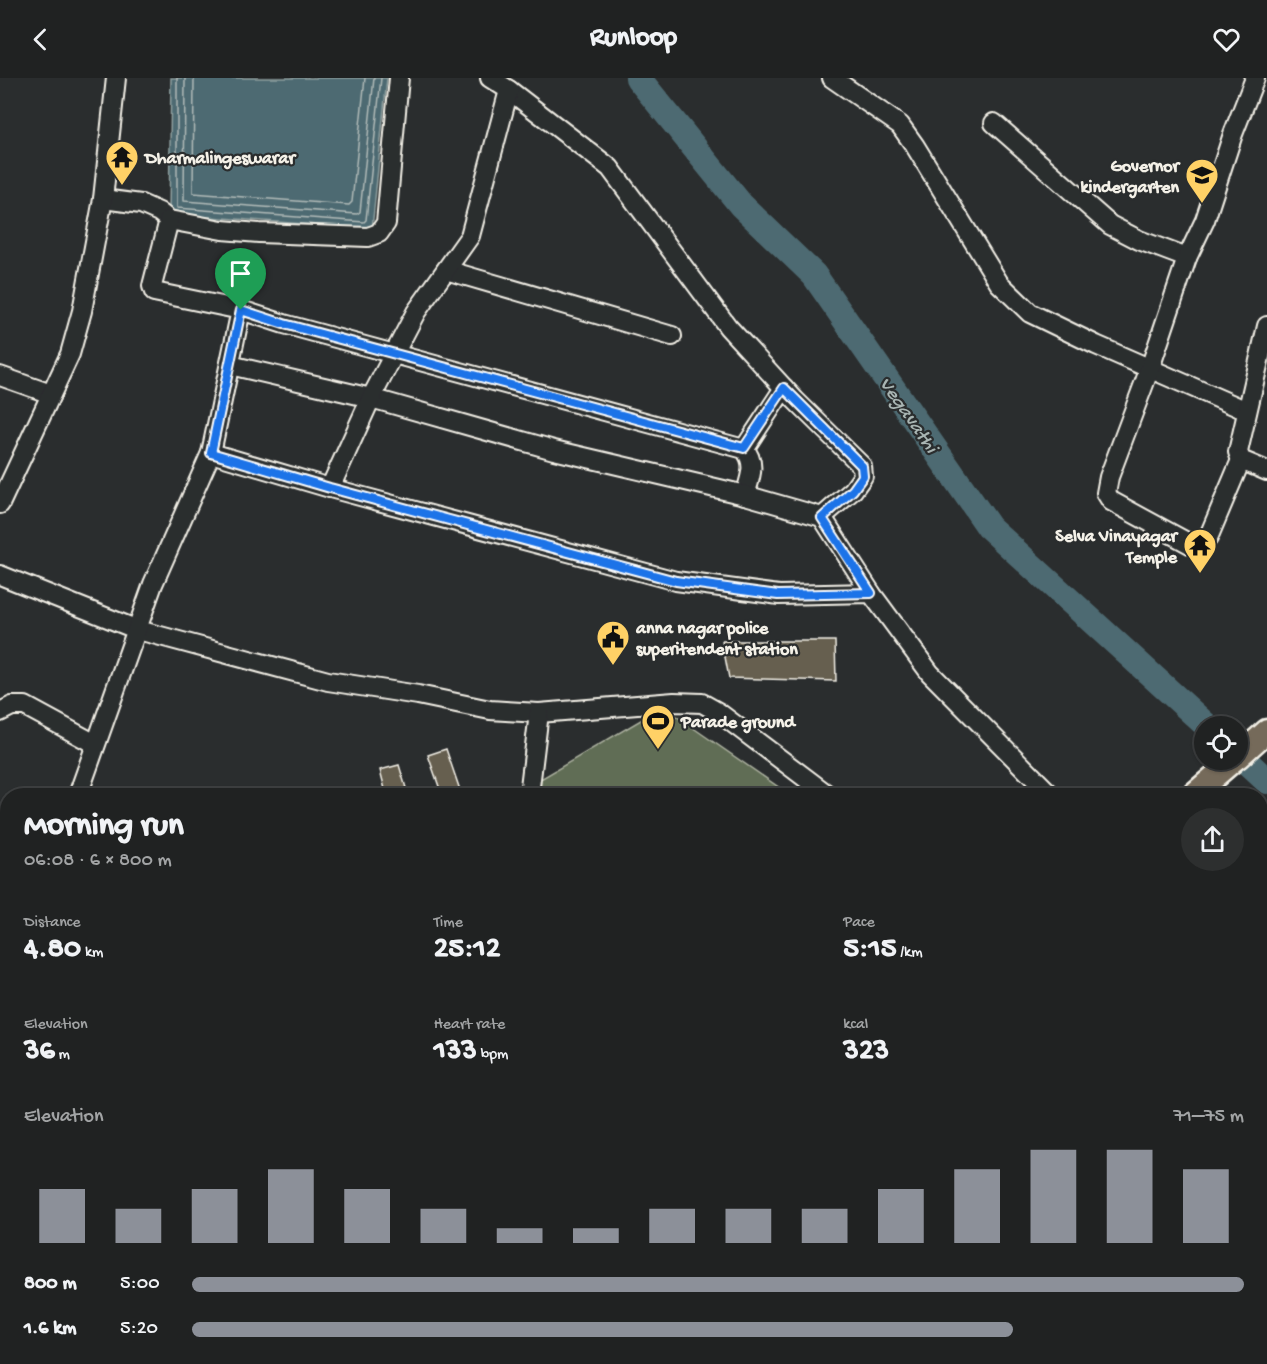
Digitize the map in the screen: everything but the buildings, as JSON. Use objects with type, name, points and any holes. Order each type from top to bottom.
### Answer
[{"type":"main road","points":[[1201,788],[1222,770]]},
{"type":"street","points":[[0,504],[5,483],[70,354],[82,311],[103,199],[116,78]]},
{"type":"street","points":[[103,199],[141,204],[159,212],[169,220],[222,230],[368,237],[379,233],[386,223],[399,78]]},
{"type":"street","points":[[490,78],[509,90],[610,168],[728,327],[784,388],[862,466],[863,476],[853,490],[822,518]]},
{"type":"street","points":[[832,78],[900,125],[999,283],[1030,313],[1247,411]]},
{"type":"street","points":[[1249,79],[1205,220],[1187,258],[1150,369],[1109,477],[1106,493],[1111,501],[1192,545],[1200,545],[1208,538],[1241,460],[1238,452],[1267,327]]},
{"type":"street","points":[[330,488],[371,398],[416,312],[470,236],[509,90]]},
{"type":"street","points":[[994,123],[1110,225],[1139,240],[1187,258]]},
{"type":"street","points":[[169,220],[152,286],[154,292],[241,310],[394,354],[744,448],[750,456],[753,469],[745,495]]},
{"type":"street","points":[[446,270],[672,336]]},
{"type":"street","points":[[80,788],[153,584],[211,453],[241,310]]},
{"type":"street","points":[[230,365],[371,398],[554,450],[745,495],[822,518],[871,593],[930,673],[1044,788]]},
{"type":"street","points":[[0,376],[51,394]]},
{"type":"street","points":[[744,448],[784,388]]},
{"type":"street","points":[[211,453],[330,488],[676,581],[778,595],[871,593]]},
{"type":"street","points":[[1241,460],[1267,471]]},
{"type":"street","points":[[0,575],[138,630],[328,681],[418,694],[490,710],[539,713],[674,702],[702,703],[718,712],[819,788]]},
{"type":"street","points":[[0,712],[12,706],[25,706],[94,744]]},
{"type":"street","points":[[530,788],[539,713]]},
{"type":"green space","name":"Parade ground","points":[[663,707],[780,788],[525,788]]},
{"type":"water","points":[[171,78],[387,78],[372,229],[169,214]]},
{"type":"waterway","name":"Vegavathi","points":[[638,78],[741,205],[814,275],[989,527],[1196,716]]},
{"type":"waterway","name":"Vegavathi","points":[[1248,763],[1267,781]]},
{"type":"place","name":"Dharmalingeswarar","points":[[122,186]]},
{"type":"place","name":"Governor kindergarten","points":[[1202,204]]},
{"type":"place","name":"Selva Vinayagar Temple","points":[[1200,574]]},
{"type":"place","name":"anna nagar police superitendent station","points":[[613,666]]},
{"type":"place","name":"Parade ground","points":[[658,750]]},
{"type":"route","points":[[241,310],[284,324],[744,448],[784,388],[862,466],[863,476],[853,490],[822,518],[871,593],[778,595],[676,581],[330,488],[211,453],[241,310]]}]
